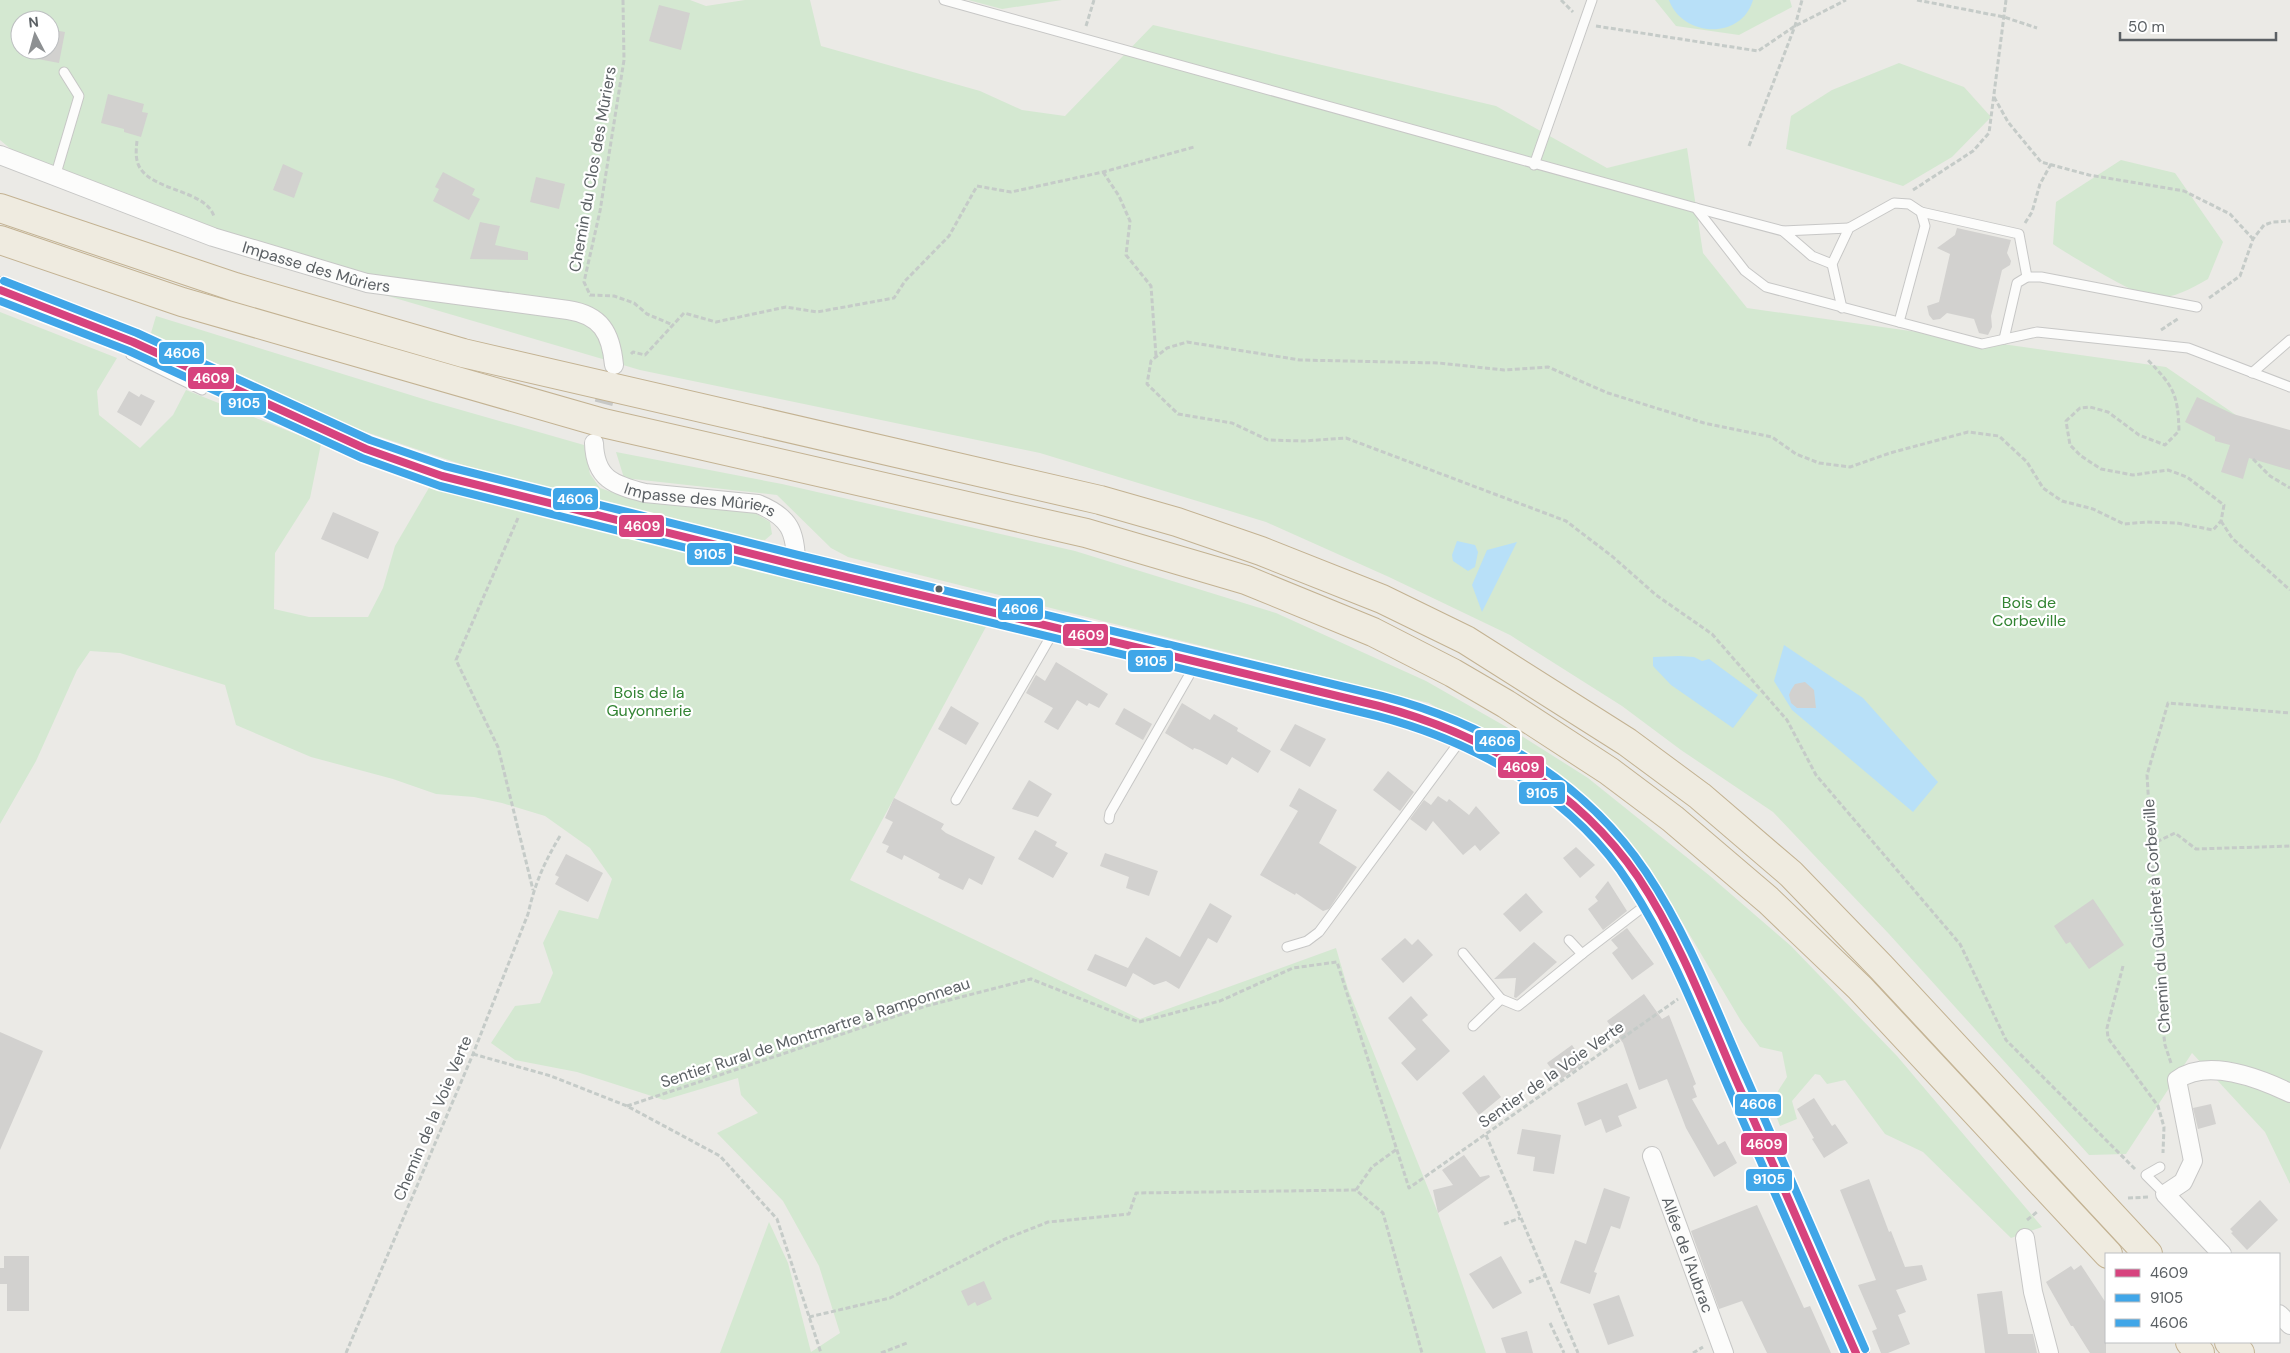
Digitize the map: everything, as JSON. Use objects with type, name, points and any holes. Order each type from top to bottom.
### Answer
[{"type":"highway","points":[[0,208],[235,287],[463,353],[1100,500],[1177,522],[1261,551],[1382,599],[1466,640],[1628,742],[1700,796],[1768,854],[1791,874],[1874,960],[2147,1253]]},
{"type":"highway","points":[[0,240],[182,302],[603,423],[1086,533],[1246,580],[1373,632],[1453,673],[1506,704],[1609,771],[1673,818],[1768,900],[1860,988],[2107,1253]]},
{"type":"highway","points":[[2191,1343],[2200,1353]]},
{"type":"highway","points":[[2230,1343],[2240,1353]]},
{"type":"main road","points":[[0,290],[133,342],[366,449],[442,476],[796,565],[1398,711],[1465,735],[1504,756],[1559,795],[1613,847],[1636,876],[1651,901],[1673,939],[1695,987],[1856,1353]]},
{"type":"street","name":"Impasse des Mûriers","points":[[0,155],[213,237],[367,284],[568,310],[590,315],[605,332],[612,348],[614,365]]},
{"type":"street","name":"Impasse des Mûriers","points":[[594,443],[596,464],[605,478],[628,489],[645,493],[758,504],[770,509],[790,529],[796,541],[796,565]]},
{"type":"street","points":[[2221,1253],[2165,1194],[2183,1182],[2193,1161],[2177,1080],[2186,1073],[2228,1070],[2290,1093]]},
{"type":"street","name":"Allée de l'Aubrac","points":[[1652,1156],[1724,1353]]},
{"type":"street","points":[[2025,1238],[2032,1292],[2049,1353]]},
{"type":"street","points":[[2280,1315],[2290,1325]]},
{"type":"lane","points":[[944,0],[1534,165],[1783,231],[1849,228],[1894,203],[1909,204],[1920,212],[2019,234],[2027,277]]},
{"type":"lane","points":[[1534,165],[1592,0]]},
{"type":"lane","points":[[55,177],[79,96],[64,72]]},
{"type":"lane","points":[[1696,208],[1745,271],[1766,287],[1982,344],[2037,332],[2188,348],[2290,387]]},
{"type":"lane","points":[[1899,322],[1924,226],[1920,212]]},
{"type":"lane","points":[[1842,308],[1832,264],[1849,228]]},
{"type":"lane","points":[[1783,231],[1812,256],[1832,264]]},
{"type":"lane","points":[[2004,339],[2017,284],[2027,277],[2041,277],[2197,307]]},
{"type":"lane","points":[[2252,373],[2290,340]]},
{"type":"lane","points":[[133,342],[131,355],[202,390]]},
{"type":"lane","points":[[956,800],[1056,627]]},
{"type":"lane","points":[[1109,819],[1110,813],[1197,662]]},
{"type":"lane","points":[[1287,946],[1307,941],[1318,932],[1465,735]]},
{"type":"lane","points":[[1463,953],[1502,999],[1518,1006],[1651,901]]},
{"type":"lane","points":[[1569,940],[1582,954]]},
{"type":"lane","points":[[1473,1026],[1502,999]]},
{"type":"lane","points":[[2160,1167],[2146,1175],[2165,1194]]},
{"type":"path","name":"Chemin du Clos des Mûriers","points":[[623,0],[623,70],[600,211],[584,282],[590,295],[614,296],[634,303],[647,314],[673,325]]},
{"type":"path","points":[[1082,39],[1094,0]]},
{"type":"path","points":[[1561,0],[1584,24],[1758,51],[1795,26],[1846,0]]},
{"type":"path","points":[[1749,146],[1795,26],[1802,0]]},
{"type":"path","points":[[1917,0],[2004,17],[2037,28]]},
{"type":"path","points":[[1894,203],[1973,151],[1988,133],[2006,0]]},
{"type":"path","points":[[1994,97],[2008,122],[2041,162],[2089,175],[2184,191],[2230,214],[2253,239]]},
{"type":"path","points":[[137,141],[136,156],[140,168],[151,179],[204,203],[214,213],[216,222],[213,237]]},
{"type":"path","points":[[614,365],[633,352],[645,355],[684,313],[716,322],[786,307],[818,312],[894,298],[905,281],[949,236],[977,186],[1011,192],[1103,172],[1194,147]]},
{"type":"path","points":[[2019,234],[2032,212],[2040,184],[2051,164]]},
{"type":"path","points":[[1103,172],[1119,196],[1130,221],[1126,255],[1150,286],[1156,357]]},
{"type":"path","points":[[2143,343],[2240,276],[2253,239],[2264,225],[2290,220]]},
{"type":"path","points":[[2132,342],[2171,383],[2178,410],[2179,432],[2164,445],[2139,435],[2108,412],[2090,407],[2080,408],[2066,421],[2070,445],[2081,456],[2101,469],[2133,475],[2168,470],[2187,478],[2224,505],[2221,521],[2213,530],[2177,523],[2147,522],[2124,524],[2093,509],[2062,501],[2043,488],[2027,462],[1999,436],[1968,432],[1890,453],[1850,467],[1819,463],[1796,454],[1772,436],[1704,423],[1608,392],[1548,367],[1504,370],[1439,363],[1300,360],[1187,342],[1166,348],[1152,361],[1147,384],[1178,414],[1232,423],[1268,440],[1304,441],[1346,438],[1566,521],[1613,557],[1656,596],[1712,634],[1787,720],[1816,775],[1960,944],[2006,1040],[2132,1166],[2146,1175]]},
{"type":"path","points":[[2253,459],[2270,476],[2290,488]]},
{"type":"path","name":"Chemin de la Voie Verte","points":[[526,498],[456,660],[498,747],[533,891]]},
{"type":"path","points":[[2221,521],[2232,538],[2290,590]]},
{"type":"path","name":"Chemin du Guichet à Corbeville","points":[[2177,1080],[2165,1045],[2162,1021],[2147,775],[2168,702],[2290,713]]},
{"type":"path","points":[[2150,845],[2175,833],[2196,849],[2290,846]]},
{"type":"path","name":"Chemin de la Voie Verte","points":[[346,1353],[473,1054],[528,914],[533,891],[542,866],[560,836]]},
{"type":"path","name":"Sentier Rural de Montmartre à Ramponneau","points":[[627,1106],[926,1006],[1031,979],[1139,1022],[1220,1001],[1293,968],[1337,962],[1409,1188]]},
{"type":"path","points":[[2123,966],[2107,1028],[2108,1038],[2158,1106],[2164,1127],[2165,1140],[2160,1167]]},
{"type":"path","name":"Sentier de la Voie Verte","points":[[1409,1188],[1695,987]]},
{"type":"path","points":[[473,1054],[551,1076],[627,1106],[720,1156],[776,1220],[821,1353]]},
{"type":"path","points":[[1486,1135],[1578,1353]]},
{"type":"path","points":[[1356,1190],[1372,1167],[1397,1149]]},
{"type":"path","points":[[809,1317],[890,1298],[1005,1240],[1048,1222],[1129,1214],[1136,1193],[1356,1190],[1383,1213],[1422,1353]]},
{"type":"path","points":[[2126,1198],[2143,1198],[2165,1194]]},
{"type":"path","points":[[1504,1224],[1520,1218]]},
{"type":"path","points":[[1529,1282],[1544,1276]]},
{"type":"path","points":[[1550,1323],[1564,1353]]},
{"type":"path","points":[[881,1353],[907,1343]]},
{"type":"green space","name":"Bois de Corbeville","points":[[0,0],[690,0],[706,6],[745,0],[810,0],[821,46],[980,91],[1022,110],[1065,116],[1153,25],[1496,106],[1607,168],[1687,148],[1703,253],[1747,308],[2166,367],[2290,452],[2290,1184],[2265,1132],[2192,1053],[2126,1154],[2089,1155],[1889,934],[1773,812],[1681,750],[1622,706],[1510,635],[1389,577],[1266,522],[1040,453],[640,370],[221,247],[12,150],[0,140]]},
{"type":"green space","points":[[968,0],[1062,0],[1002,9]]},
{"type":"green space","points":[[1655,0],[1790,0],[1792,7],[1739,35],[1676,26]]},
{"type":"green space","points":[[1899,63],[1964,87],[1991,117],[1952,157],[1903,186],[1786,149],[1791,116],[1832,90]]},
{"type":"green space","points":[[2121,160],[2175,173],[2223,242],[2208,279],[2176,295],[2154,298],[2120,284],[2053,244],[2056,202]]},
{"type":"green space","name":"Bois de la Guyonnerie","points":[[0,312],[117,358],[97,391],[99,415],[140,448],[173,415],[186,390],[321,444],[310,498],[275,553],[274,609],[309,617],[368,617],[383,588],[395,546],[430,486],[475,500],[611,533],[903,598],[988,623],[850,880],[1140,1019],[1336,948],[1348,989],[1438,1213],[1486,1353],[720,1353],[769,1222],[788,1263],[811,1352],[840,1333],[819,1266],[783,1201],[717,1133],[758,1113],[741,1095],[738,1078],[664,1100],[577,1072],[515,1060],[491,1043],[515,1006],[540,1003],[553,973],[543,943],[559,910],[598,919],[612,879],[590,848],[545,816],[474,797],[436,794],[393,779],[311,757],[236,725],[225,685],[120,653],[90,651],[77,670],[36,761],[0,824]]},
{"type":"green space","points":[[156,316],[433,402],[584,445],[590,474],[600,488],[632,499],[755,513],[770,522],[772,534],[765,540],[749,539],[514,482],[357,429],[151,333]]},
{"type":"green space","points":[[616,452],[782,484],[1075,551],[1276,613],[1426,681],[1517,733],[1588,778],[1710,876],[1791,946],[1897,1056],[2042,1227],[2011,1238],[1923,1152],[1885,1134],[1845,1080],[1827,1084],[1820,1075],[1815,1074],[1792,1101],[1797,1119],[1780,1126],[1771,1102],[1787,1077],[1782,1052],[1760,1047],[1741,1021],[1650,868],[1569,784],[1429,703],[848,557],[831,548],[777,495],[624,478]]},
{"type":"water","points":[[1669,0],[1753,0],[1746,13],[1737,22],[1725,28],[1711,29],[1698,27],[1686,21],[1676,12]]},
{"type":"water","points":[[1457,541],[1475,545],[1478,552],[1475,567],[1468,571],[1453,561],[1452,555]]},
{"type":"water","points":[[1517,542],[1482,612],[1472,585],[1487,550]]},
{"type":"water","points":[[1784,645],[1863,698],[1938,782],[1913,812],[1792,710],[1774,681]]},
{"type":"water","points":[[1653,657],[1694,657],[1702,661],[1709,659],[1758,695],[1733,728],[1671,685],[1653,666]]},
{"type":"building","points":[[659,5],[690,13],[681,50],[649,41]]},
{"type":"building","points":[[60,31],[65,32],[60,58]]},
{"type":"building","points":[[43,60],[60,60],[59,63]]},
{"type":"building","points":[[108,94],[144,104],[142,112],[148,113],[141,137],[124,132],[124,129],[101,123]]},
{"type":"building","points":[[283,164],[303,173],[294,198],[273,190]]},
{"type":"building","points":[[443,172],[475,189],[472,195],[480,199],[469,220],[433,201],[439,189],[435,187]]},
{"type":"building","points":[[536,177],[565,184],[559,209],[530,202]]},
{"type":"building","points":[[480,222],[500,226],[495,245],[528,252],[528,260],[470,259]]},
{"type":"building","points":[[1957,228],[2011,240],[2007,253],[2011,261],[2010,265],[2002,270],[1991,316],[1992,327],[1988,335],[1979,333],[1974,319],[1947,313],[1940,319],[1933,320],[1929,315],[1927,306],[1939,302],[1950,254],[1937,248],[1955,235]]},
{"type":"building","points":[[129,391],[139,397],[141,394],[155,401],[141,426],[117,412]]},
{"type":"building","points":[[2197,397],[2233,414],[2290,430],[2290,470],[2249,458],[2243,479],[2221,472],[2230,445],[2215,441],[2215,437],[2185,422]]},
{"type":"building","points":[[333,512],[379,532],[368,559],[321,539]]},
{"type":"building","points":[[1056,662],[1108,694],[1099,708],[1089,703],[1087,706],[1077,700],[1058,730],[1044,722],[1053,708],[1026,693],[1036,675],[1045,681]]},
{"type":"building","points":[[1805,682],[1814,690],[1816,708],[1797,708],[1791,703],[1789,695],[1795,684]]},
{"type":"building","points":[[1182,703],[1210,720],[1214,714],[1238,728],[1237,731],[1271,751],[1258,773],[1232,757],[1227,765],[1200,750],[1194,748],[1193,750],[1165,733]]},
{"type":"building","points":[[951,706],[979,723],[966,745],[938,729]]},
{"type":"building","points":[[1124,708],[1152,724],[1143,740],[1115,724]]},
{"type":"building","points":[[1295,724],[1326,739],[1310,767],[1280,750]]},
{"type":"building","points":[[1388,771],[1414,792],[1400,811],[1373,790]]},
{"type":"building","points":[[1029,780],[1052,794],[1038,817],[1012,809]]},
{"type":"building","points":[[1299,788],[1337,810],[1319,843],[1357,867],[1329,909],[1323,911],[1296,893],[1295,895],[1260,875],[1298,811],[1289,806]]},
{"type":"building","points":[[1438,796],[1447,802],[1449,799],[1469,815],[1476,806],[1500,833],[1480,851],[1475,845],[1463,855],[1433,821],[1426,831],[1410,819],[1424,800],[1431,805]]},
{"type":"building","points":[[894,798],[944,824],[941,829],[946,833],[995,857],[982,885],[969,878],[963,890],[938,878],[940,874],[904,855],[902,860],[886,852],[889,846],[882,843],[893,822],[885,818]]},
{"type":"building","points":[[1035,830],[1057,842],[1055,846],[1068,853],[1053,878],[1018,859]]},
{"type":"building","points":[[1576,847],[1595,865],[1580,878],[1563,858]]},
{"type":"building","points":[[1105,853],[1158,871],[1149,896],[1126,888],[1129,877],[1100,866]]},
{"type":"building","points":[[566,854],[603,873],[588,902],[555,884],[559,877],[555,875]]},
{"type":"building","points":[[1608,881],[1627,911],[1603,930],[1588,909],[1598,901],[1595,897]]},
{"type":"building","points":[[1526,893],[1543,912],[1520,932],[1503,914]]},
{"type":"building","points":[[2093,899],[2124,945],[2089,969],[2070,942],[2066,944],[2054,926]]},
{"type":"building","points":[[1210,903],[1232,916],[1217,943],[1208,938],[1179,989],[1166,981],[1154,985],[1133,973],[1126,987],[1087,970],[1095,954],[1128,968],[1146,937],[1180,957]]},
{"type":"building","points":[[1627,928],[1654,964],[1632,980],[1612,953],[1618,948],[1611,940]]},
{"type":"building","points":[[1405,938],[1412,945],[1418,939],[1433,955],[1403,983],[1381,959]]},
{"type":"building","points":[[1534,942],[1557,962],[1516,998],[1514,997],[1516,978],[1494,979]]},
{"type":"building","points":[[1644,994],[1662,1019],[1669,1015],[1696,1084],[1693,1086],[1697,1097],[1692,1099],[1718,1145],[1725,1141],[1737,1163],[1714,1177],[1686,1128],[1667,1079],[1639,1090],[1623,1043],[1607,1021]]},
{"type":"building","points":[[1411,996],[1428,1015],[1422,1020],[1450,1051],[1417,1081],[1401,1063],[1416,1049],[1388,1018]]},
{"type":"building","points":[[0,1032],[43,1051],[0,1150]]},
{"type":"building","points":[[1572,1045],[1584,1063],[1560,1080],[1547,1063]]},
{"type":"building","points":[[1484,1075],[1501,1097],[1479,1115],[1462,1093]]},
{"type":"building","points":[[1627,1083],[1637,1108],[1618,1116],[1622,1126],[1606,1133],[1601,1119],[1585,1126],[1577,1103]]},
{"type":"building","points":[[1814,1098],[1832,1126],[1835,1124],[1848,1143],[1824,1158],[1797,1109]]},
{"type":"building","points":[[2211,1104],[2216,1124],[2198,1129],[2193,1108]]},
{"type":"building","points":[[1522,1129],[1561,1135],[1554,1174],[1533,1171],[1535,1157],[1517,1154]]},
{"type":"building","points":[[1464,1155],[1480,1177],[1489,1175],[1490,1177],[1438,1213],[1433,1190],[1453,1185],[1442,1170]]},
{"type":"building","points":[[1869,1179],[1889,1232],[1891,1231],[1905,1267],[1922,1265],[1927,1280],[1896,1290],[1906,1312],[1898,1315],[1910,1344],[1888,1353],[1881,1353],[1872,1331],[1877,1329],[1858,1285],[1876,1280],[1840,1190]]},
{"type":"building","points":[[1604,1188],[1630,1197],[1620,1229],[1611,1226],[1594,1272],[1597,1273],[1590,1294],[1560,1283],[1575,1240],[1586,1244]]},
{"type":"building","points":[[2260,1200],[2278,1220],[2247,1250],[2231,1233],[2233,1232],[2230,1229]]},
{"type":"building","points":[[1757,1205],[1804,1308],[1810,1306],[1831,1353],[1767,1353],[1742,1301],[1719,1309],[1691,1231]]},
{"type":"building","points":[[4,1256],[29,1256],[29,1311],[7,1311],[7,1284],[0,1284],[0,1268],[4,1268]]},
{"type":"building","points":[[1501,1256],[1522,1293],[1493,1309],[1469,1274]]},
{"type":"building","points":[[2081,1265],[2105,1301],[2106,1353],[2090,1353],[2073,1326],[2071,1326],[2046,1282],[2071,1266],[2074,1270]]},
{"type":"building","points":[[984,1281],[992,1299],[977,1306],[975,1302],[968,1306],[961,1291]]},
{"type":"building","points":[[2002,1291],[2008,1334],[2033,1334],[2037,1353],[1985,1353],[1977,1294]]},
{"type":"building","points":[[1619,1295],[1634,1336],[1608,1345],[1593,1304]]},
{"type":"building","points":[[1527,1331],[1533,1353],[1506,1353],[1501,1338]]},
{"type":"tunnel","points":[[597,430],[610,378]]},
{"type":"transit line","name":"4606","points":[[4,281],[137,333],[370,440],[445,466],[798,555],[1382,696],[1459,722],[1530,760],[1563,783],[1594,810],[1621,839],[1646,872],[1676,922],[1701,973],[1865,1349]]},
{"type":"transit line","name":"4609","points":[[0,290],[133,342],[366,449],[442,476],[796,565],[1379,706],[1417,717],[1490,749],[1557,791],[1587,817],[1614,845],[1653,901],[1692,977],[1856,1353]]},
{"type":"transit line","name":"9105","points":[[0,301],[129,351],[362,458],[440,486],[794,575],[1377,716],[1414,727],[1450,741],[1520,777],[1581,825],[1607,854],[1645,909],[1683,984],[1845,1353]]}]
